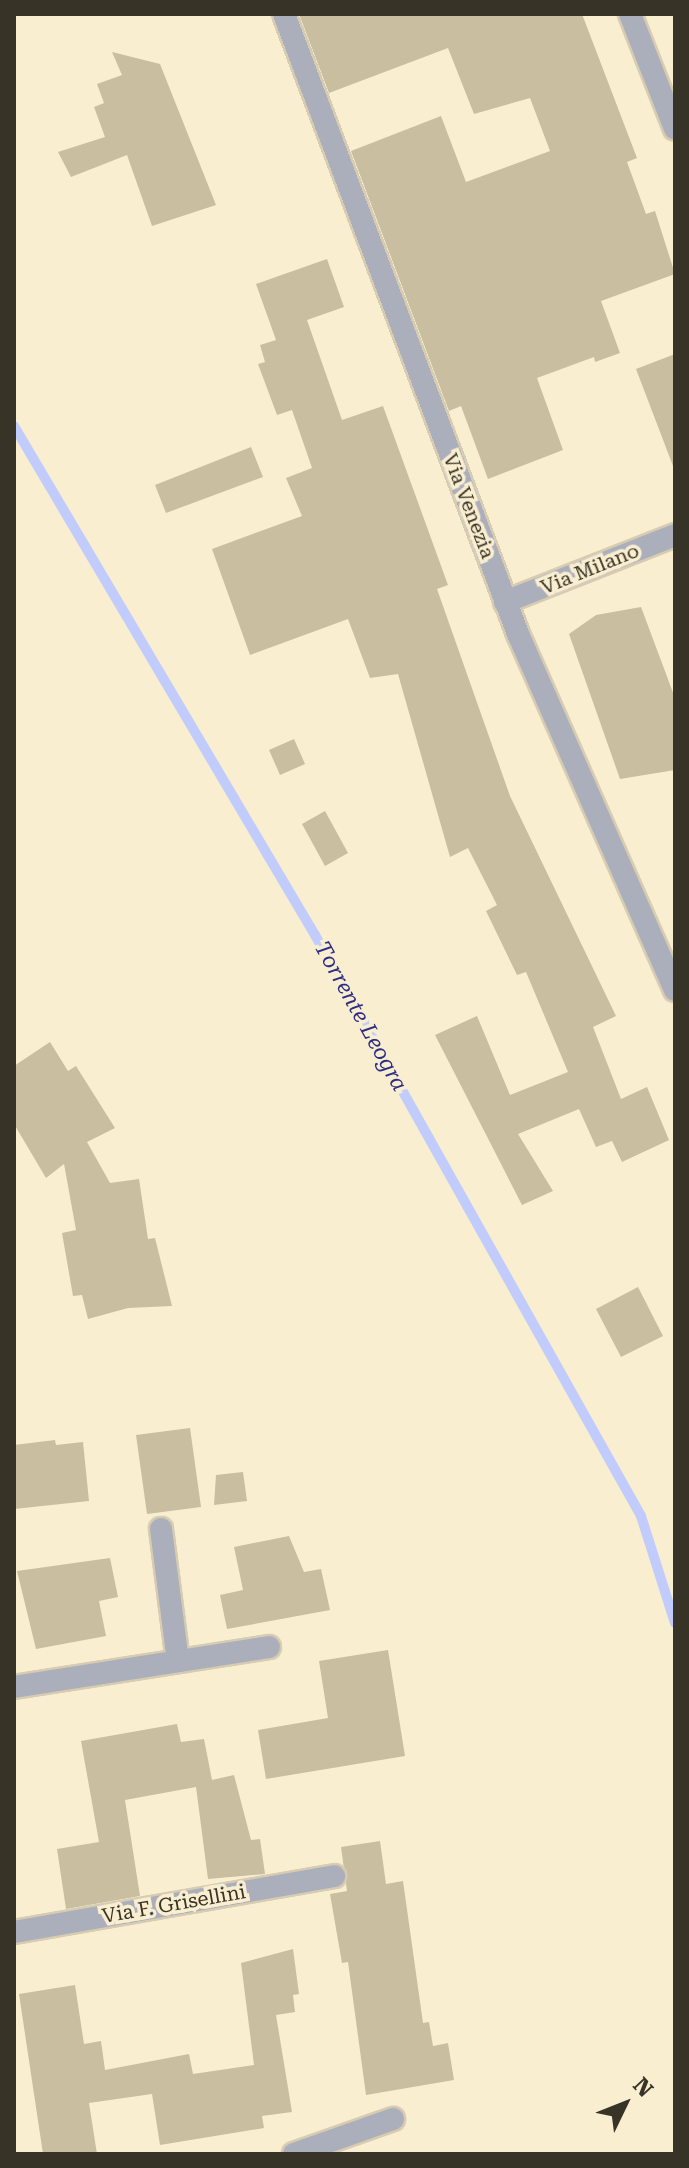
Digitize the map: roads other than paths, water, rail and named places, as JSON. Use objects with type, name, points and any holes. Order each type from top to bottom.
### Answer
[{"type":"street","name":"Via Venezia","points":[[284,14],[505,602],[675,990]]},
{"type":"street","points":[[630,14],[675,129]]},
{"type":"street","name":"Via Milano","points":[[505,602],[675,535]]},
{"type":"street","points":[[161,1529],[178,1661]]},
{"type":"street","points":[[14,1687],[269,1647]]},
{"type":"street","name":"Via F. Grisellini","points":[[14,1932],[334,1876]]},
{"type":"street","points":[[294,2154],[393,2119]]},
{"type":"waterway","name":"Torrente Leogra","points":[[14,426],[315,935],[641,1516],[675,1623]]}]
